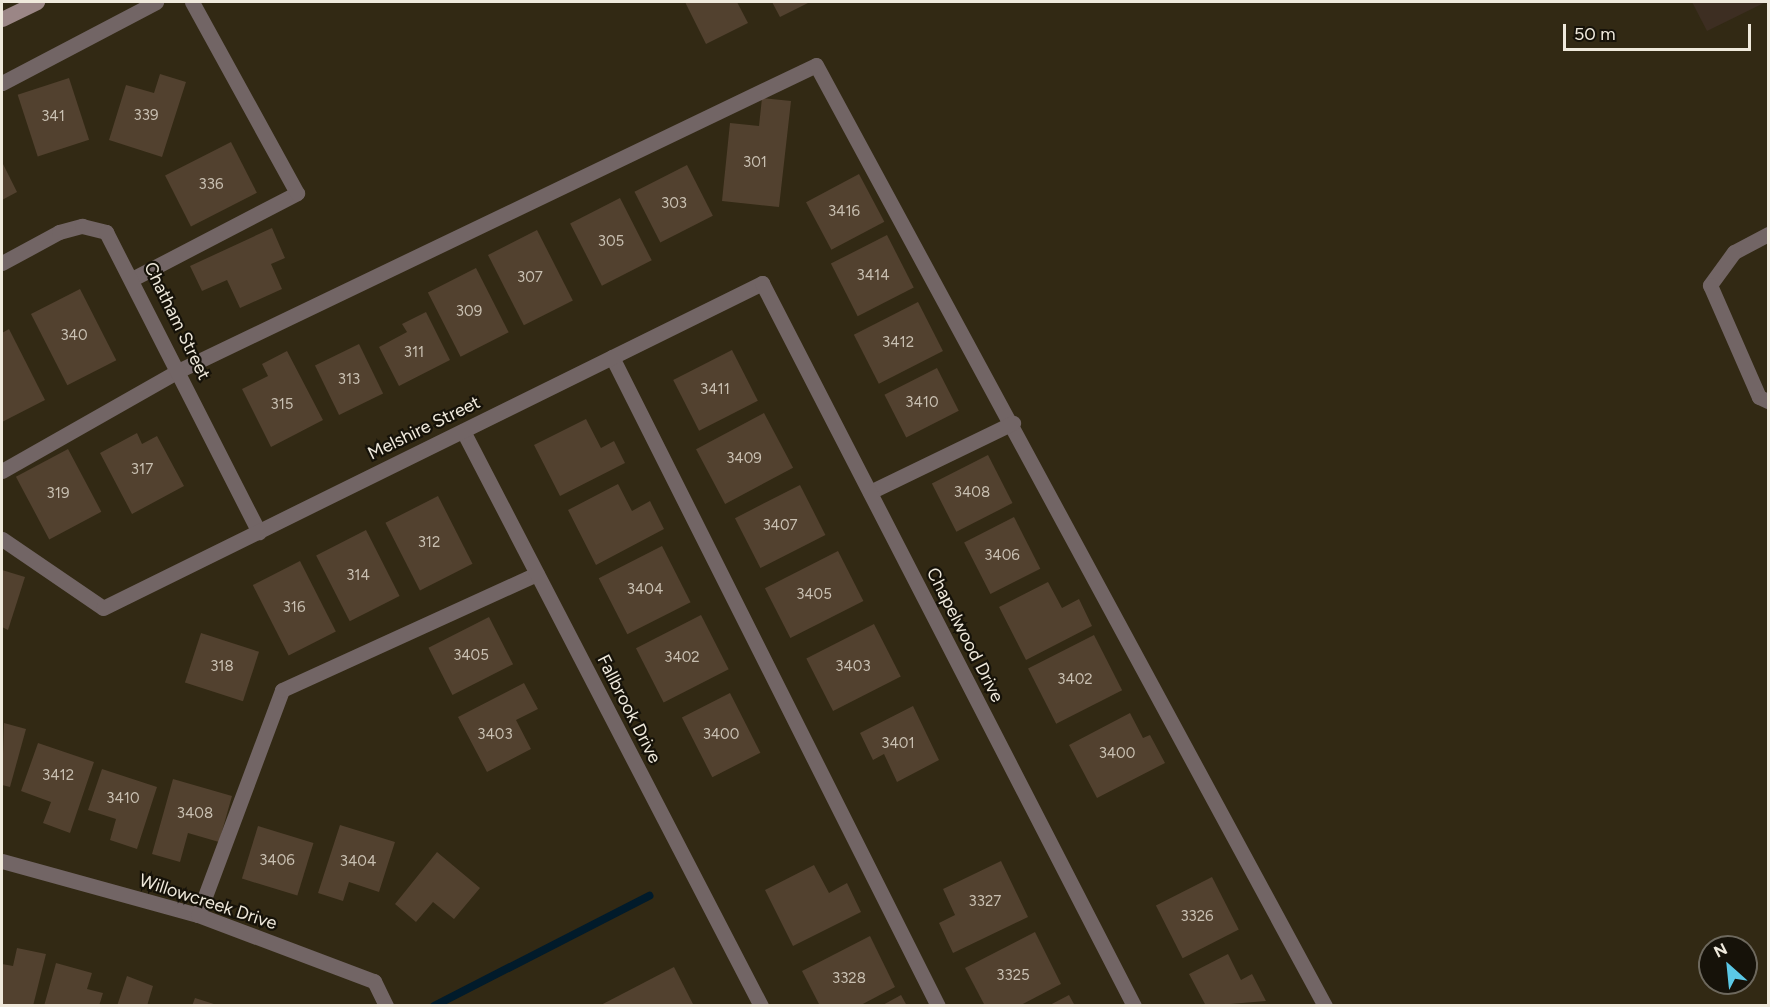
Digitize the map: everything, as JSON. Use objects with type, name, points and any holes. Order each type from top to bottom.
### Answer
[{"type":"main road","points":[[2,20],[37,2]]},
{"type":"street","points":[[2,83],[156,2]]},
{"type":"street","points":[[134,278],[297,193],[192,2]]},
{"type":"street","points":[[2,471],[180,370],[816,65],[1013,423],[1325,1005]]},
{"type":"street","name":"Chatham Street","points":[[2,263],[82,226],[106,232],[134,278],[259,532]]},
{"type":"street","points":[[1768,234],[1734,252],[1710,285],[1759,397],[1768,401]]},
{"type":"street","name":"Melshire Street","points":[[2,539],[103,608],[762,283]]},
{"type":"street","name":"Chapelwood Drive","points":[[762,283],[1134,1005]]},
{"type":"street","points":[[612,357],[938,1005]]},
{"type":"street","points":[[870,492],[1013,423]]},
{"type":"street","name":"Fallbrook Drive","points":[[463,430],[761,1005]]},
{"type":"street","points":[[198,915],[282,690],[537,574]]},
{"type":"street","name":"Willowcreek Drive","points":[[2,861],[198,915],[374,981],[386,1005]]},
{"type":"shaded area","points":[[1692,2],[1766,2],[1707,31]]},
{"type":"building","points":[[685,2],[737,2],[748,23],[706,44]]},
{"type":"building","points":[[772,2],[810,2],[780,17]]},
{"type":"building","points":[[160,74],[186,82],[162,157],[109,140],[126,85],[154,93]]},
{"type":"building","points":[[69,78],[89,140],[38,157],[18,95]]},
{"type":"building","points":[[762,98],[791,101],[779,207],[722,201],[730,123],[759,126]]},
{"type":"building","points":[[231,142],[257,193],[191,226],[165,176]]},
{"type":"building","points":[[2,162],[17,192],[2,200]]},
{"type":"building","points":[[687,165],[713,216],[660,243],[634,192]]},
{"type":"building","points":[[859,174],[884,222],[831,250],[806,202]]},
{"type":"building","points":[[620,198],[652,260],[602,286],[570,223]]},
{"type":"building","points":[[272,228],[285,258],[271,264],[282,289],[240,308],[227,280],[202,291],[190,266]]},
{"type":"building","points":[[537,230],[573,300],[524,325],[488,255]]},
{"type":"building","points":[[887,235],[914,288],[858,316],[831,264]]},
{"type":"building","points":[[476,268],[509,332],[461,357],[428,293]]},
{"type":"building","points":[[80,289],[116,360],[67,385],[31,314]]},
{"type":"building","points":[[918,302],[943,351],[879,384],[854,335]]},
{"type":"building","points":[[426,312],[450,360],[399,386],[379,347],[407,332],[402,324]]},
{"type":"building","points":[[9,329],[45,400],[2,422],[2,333]]},
{"type":"building","points":[[359,344],[383,393],[339,415],[315,365]]},
{"type":"building","points":[[732,350],[758,401],[699,431],[673,380]]},
{"type":"building","points":[[287,351],[323,420],[271,447],[242,389],[268,376],[262,364]]},
{"type":"building","points":[[937,368],[959,411],[906,438],[884,395]]},
{"type":"building","points":[[764,413],[793,468],[725,504],[696,449]]},
{"type":"building","points":[[586,419],[601,448],[614,441],[625,463],[560,496],[534,445]]},
{"type":"building","points":[[137,433],[142,444],[157,436],[184,486],[132,514],[100,453]]},
{"type":"building","points":[[68,449],[101,512],[49,539],[16,477]]},
{"type":"building","points":[[988,455],[1013,503],[956,532],[932,484]]},
{"type":"building","points":[[618,484],[632,511],[650,501],[664,529],[596,565],[568,510]]},
{"type":"building","points":[[800,485],[825,535],[760,568],[735,518]]},
{"type":"building","points":[[438,496],[473,564],[420,591],[385,523]]},
{"type":"building","points":[[1014,517],[1040,569],[990,594],[964,542]]},
{"type":"building","points":[[366,530],[400,596],[350,621],[316,555]]},
{"type":"building","points":[[662,546],[691,602],[627,634],[599,578]]},
{"type":"building","points":[[838,551],[863,601],[790,638],[765,588]]},
{"type":"building","points":[[300,561],[336,631],[289,655],[253,585]]},
{"type":"building","points":[[2,570],[25,577],[8,630],[2,627]]},
{"type":"building","points":[[1048,582],[1062,608],[1079,599],[1092,626],[1026,660],[999,607]]},
{"type":"building","points":[[701,615],[729,669],[664,702],[636,648]]},
{"type":"building","points":[[489,617],[513,664],[452,695],[428,648]]},
{"type":"building","points":[[874,624],[901,677],[833,711],[806,659]]},
{"type":"building","points":[[201,633],[259,652],[243,701],[185,682]]},
{"type":"building","points":[[1094,635],[1122,690],[1056,724],[1028,669]]},
{"type":"building","points":[[524,683],[538,709],[516,720],[531,749],[487,772],[458,717]]},
{"type":"building","points":[[730,693],[760,753],[712,777],[682,718]]},
{"type":"building","points":[[913,706],[939,760],[897,782],[884,754],[873,760],[860,733]]},
{"type":"building","points":[[1130,713],[1143,738],[1150,735],[1165,763],[1097,798],[1069,745]]},
{"type":"building","points":[[4,723],[26,729],[10,787],[2,785]]},
{"type":"building","points":[[38,743],[94,762],[70,833],[43,823],[51,802],[21,791]]},
{"type":"building","points":[[102,769],[157,787],[137,849],[110,840],[116,819],[88,810]]},
{"type":"building","points":[[173,779],[232,796],[219,842],[188,833],[180,862],[152,854]]},
{"type":"building","points":[[340,825],[395,842],[379,892],[349,882],[343,901],[318,893]]},
{"type":"building","points":[[258,826],[313,843],[297,896],[242,879]]},
{"type":"building","points":[[437,852],[480,888],[454,919],[433,902],[416,922],[395,904]]},
{"type":"building","points":[[1001,861],[1028,917],[953,953],[939,923],[955,915],[943,889]]},
{"type":"building","points":[[814,865],[829,893],[847,883],[861,912],[793,946],[765,890]]},
{"type":"building","points":[[1212,877],[1239,930],[1183,958],[1156,906]]},
{"type":"building","points":[[1035,932],[1061,984],[1019,1006],[985,1006],[965,968]]},
{"type":"building","points":[[870,936],[895,987],[859,1006],[820,1006],[802,971]]},
{"type":"building","points":[[17,948],[46,954],[33,1006],[2,1006],[2,964],[13,966]]},
{"type":"building","points":[[1228,954],[1241,980],[1252,974],[1266,1001],[1206,1006],[1189,974]]},
{"type":"building","points":[[56,963],[92,973],[87,989],[103,993],[99,1006],[44,1006]]},
{"type":"building","points":[[674,967],[694,1006],[599,1006]]},
{"type":"building","points":[[127,976],[153,986],[147,1006],[117,1006]]},
{"type":"building","points":[[901,995],[907,1006],[881,1006]]},
{"type":"building","points":[[1069,995],[1075,1006],[1048,1006]]},
{"type":"building","points":[[195,998],[217,1005],[217,1006],[192,1006]]},
{"type":"waterway","points":[[434,1006],[649,896]]}]
